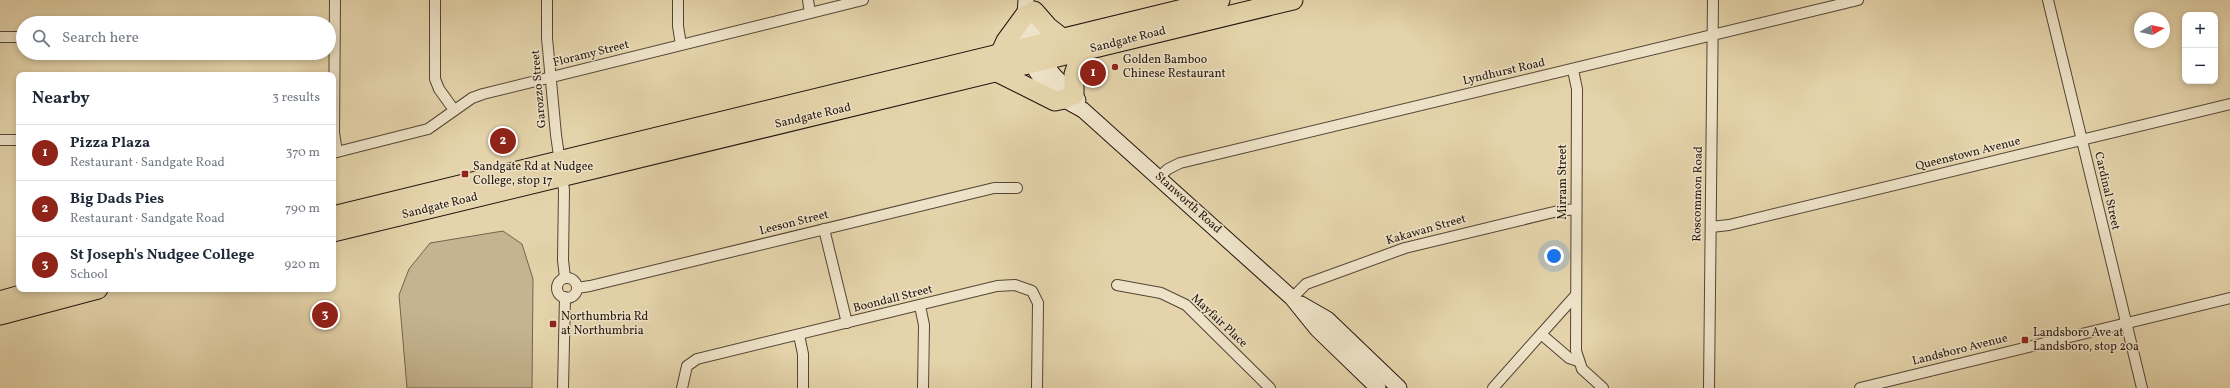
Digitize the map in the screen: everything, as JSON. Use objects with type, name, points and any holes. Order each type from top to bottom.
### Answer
[{"type":"highway","name":"Sandgate Road","points":[[336,215],[562,168],[997,72],[1036,54],[1062,38],[1220,0]]},
{"type":"highway","name":"Sandgate Road","points":[[336,231],[562,168],[1000,54],[1036,54],[1082,51],[1293,0]]},
{"type":"highway","points":[[1000,54],[1006,41],[1030,6],[1048,26],[1062,38]]},
{"type":"highway","points":[[997,72],[1055,102],[1074,101],[1074,74],[1082,51]]},
{"type":"highway","points":[[0,301],[32,292]]},
{"type":"highway","points":[[0,315],[87,292]]},
{"type":"main road","points":[[1030,6],[1036,54]]},
{"type":"main road","name":"Stanworth Road","points":[[1036,54],[1039,78],[1074,101],[1292,298],[1317,329],[1378,388]]},
{"type":"main road","name":"Stanworth Road","points":[[1292,298],[1326,319],[1399,388]]},
{"type":"street","points":[[334,16],[335,0]]},
{"type":"street","points":[[436,0],[435,79],[439,89],[454,110]]},
{"type":"street","name":"Garozzo Street","points":[[547,0],[556,135],[562,168],[563,260],[565,278]]},
{"type":"street","points":[[678,0],[678,26],[681,45]]},
{"type":"street","points":[[808,0],[810,14]]},
{"type":"street","name":"Floramy Street","points":[[336,152],[428,130],[454,110],[477,96],[863,0]]},
{"type":"street","name":"Roscommon Road","points":[[1709,388],[1713,0]]},
{"type":"street","name":"Lyndhurst Road","points":[[1159,177],[1168,169],[1180,163],[1573,70],[1712,34],[1858,0]]},
{"type":"street","name":"Cardinal Street","points":[[2048,0],[2142,388]]},
{"type":"street","points":[[0,37],[16,37]]},
{"type":"street","points":[[332,60],[333,72]]},
{"type":"street","name":"Mirram Street","points":[[1573,70],[1576,89],[1575,344],[1578,361]]},
{"type":"street","name":"Queenstown Avenue","points":[[1711,227],[1737,224],[2230,104]]},
{"type":"street","points":[[0,140],[16,140]]},
{"type":"street","name":"Leeson Street","points":[[577,288],[597,285],[994,188],[1017,188]]},
{"type":"street","name":"Kakawan Street","points":[[1292,298],[1306,284],[1405,248],[1558,210],[1576,209]]},
{"type":"street","points":[[824,229],[847,323]]},
{"type":"street","points":[[565,278],[573,280],[577,288],[574,295],[565,297],[560,294],[558,288],[560,282],[565,278]]},
{"type":"street","name":"Boondall Street","points":[[682,388],[687,366],[697,359],[1007,285],[1020,285],[1032,291],[1038,303],[1036,388]]},
{"type":"street","name":"Mayfair Place","points":[[1117,285],[1161,293],[1186,305],[1270,388]]},
{"type":"street","points":[[1493,388],[1575,296]]},
{"type":"street","points":[[563,388],[563,324],[565,297]]},
{"type":"street","name":"Landsboro Avenue","points":[[1860,388],[2230,298]]},
{"type":"street","points":[[920,306],[924,325],[924,388]]},
{"type":"street","points":[[1541,334],[1569,358],[1578,361],[1582,369],[1603,388]]},
{"type":"street","points":[[799,335],[803,354],[803,388]]},
{"type":"shaded area","points":[[503,231],[522,244],[533,279],[532,388],[407,388],[399,295],[409,269],[430,243]]},
{"type":"place","name":"Golden Bamboo Chinese Restaurant","points":[[1115,67]]},
{"type":"place","name":"Pizza Plaza","points":[[1093,73]]},
{"type":"place","name":"Big Dads Pies","points":[[503,141]]},
{"type":"place","name":"Sandgate Rd at Nudgee College, stop 17","points":[[465,174]]},
{"type":"place","name":"St Joseph's Nudgee College","points":[[325,315]]},
{"type":"place","name":"Northumbria Rd at Northumbria","points":[[553,324]]},
{"type":"place","name":"Landsboro Ave at Landsboro, stop 20a","points":[[2025,340]]}]
